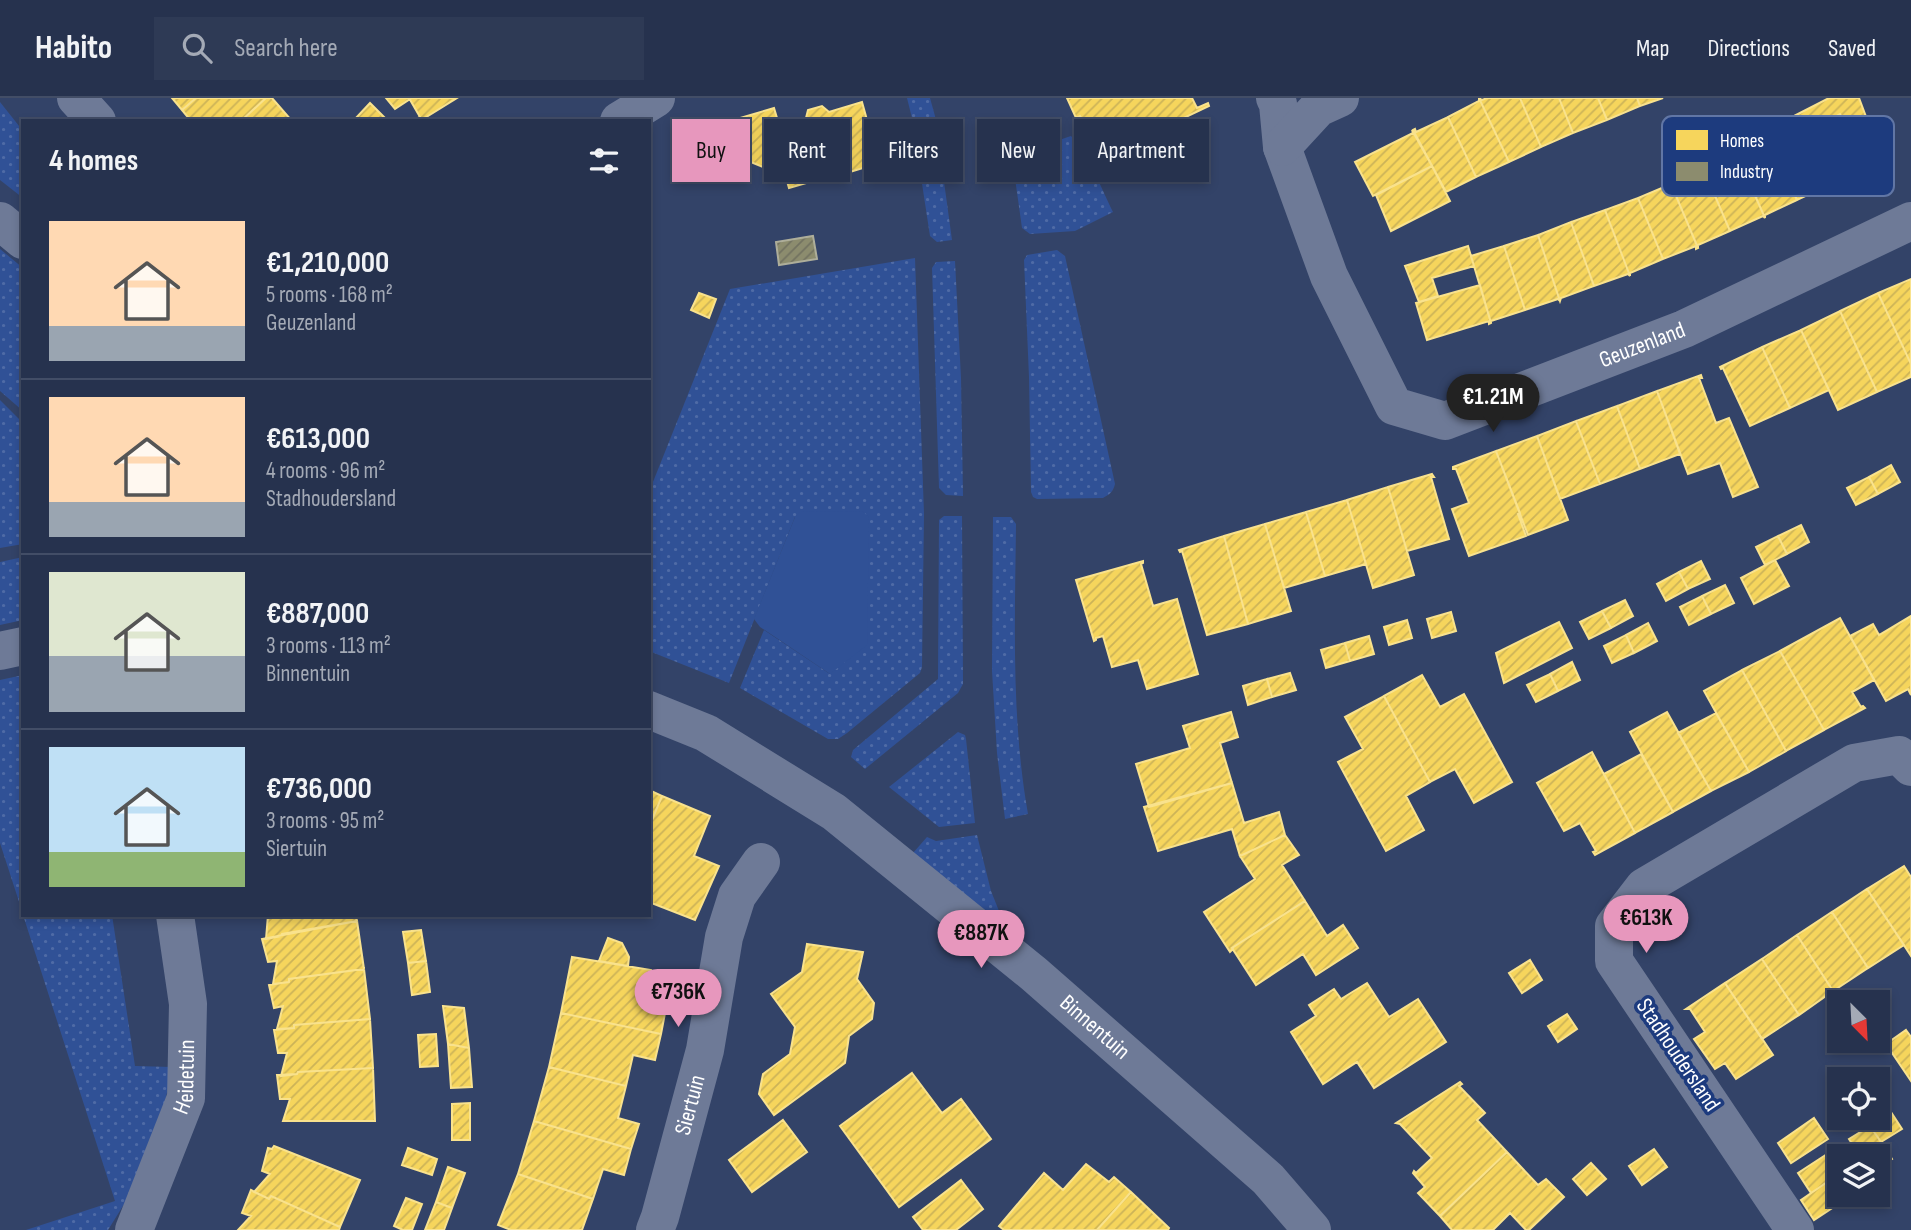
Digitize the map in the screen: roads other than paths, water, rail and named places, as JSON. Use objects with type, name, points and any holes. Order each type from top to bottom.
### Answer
[{"type":"street","points":[[76,98],[95,119]]},
{"type":"street","points":[[622,119],[656,98]]},
{"type":"street","name":"Geuzenland","points":[[1275,98],[1278,104],[1282,147],[1329,276],[1395,406],[1445,421],[1684,329],[1911,221]]},
{"type":"street","points":[[1282,147],[1318,108],[1340,98]]},
{"type":"street","points":[[0,220],[21,238]]},
{"type":"street","points":[[0,651],[21,646]]},
{"type":"street","name":"Binnentuin","points":[[651,711],[706,733],[834,812],[1034,974],[1268,1180],[1312,1230]]},
{"type":"street","name":"Stadhoudersland","points":[[1795,1230],[1614,961],[1614,926],[1643,887],[1854,763],[1899,755],[1911,767]]},
{"type":"street","name":"Siertuin","points":[[655,1230],[705,1050],[724,937],[737,896],[761,862]]},
{"type":"street","name":"Heidetuin","points":[[134,1230],[186,1098],[188,1004],[175,917]]}]
